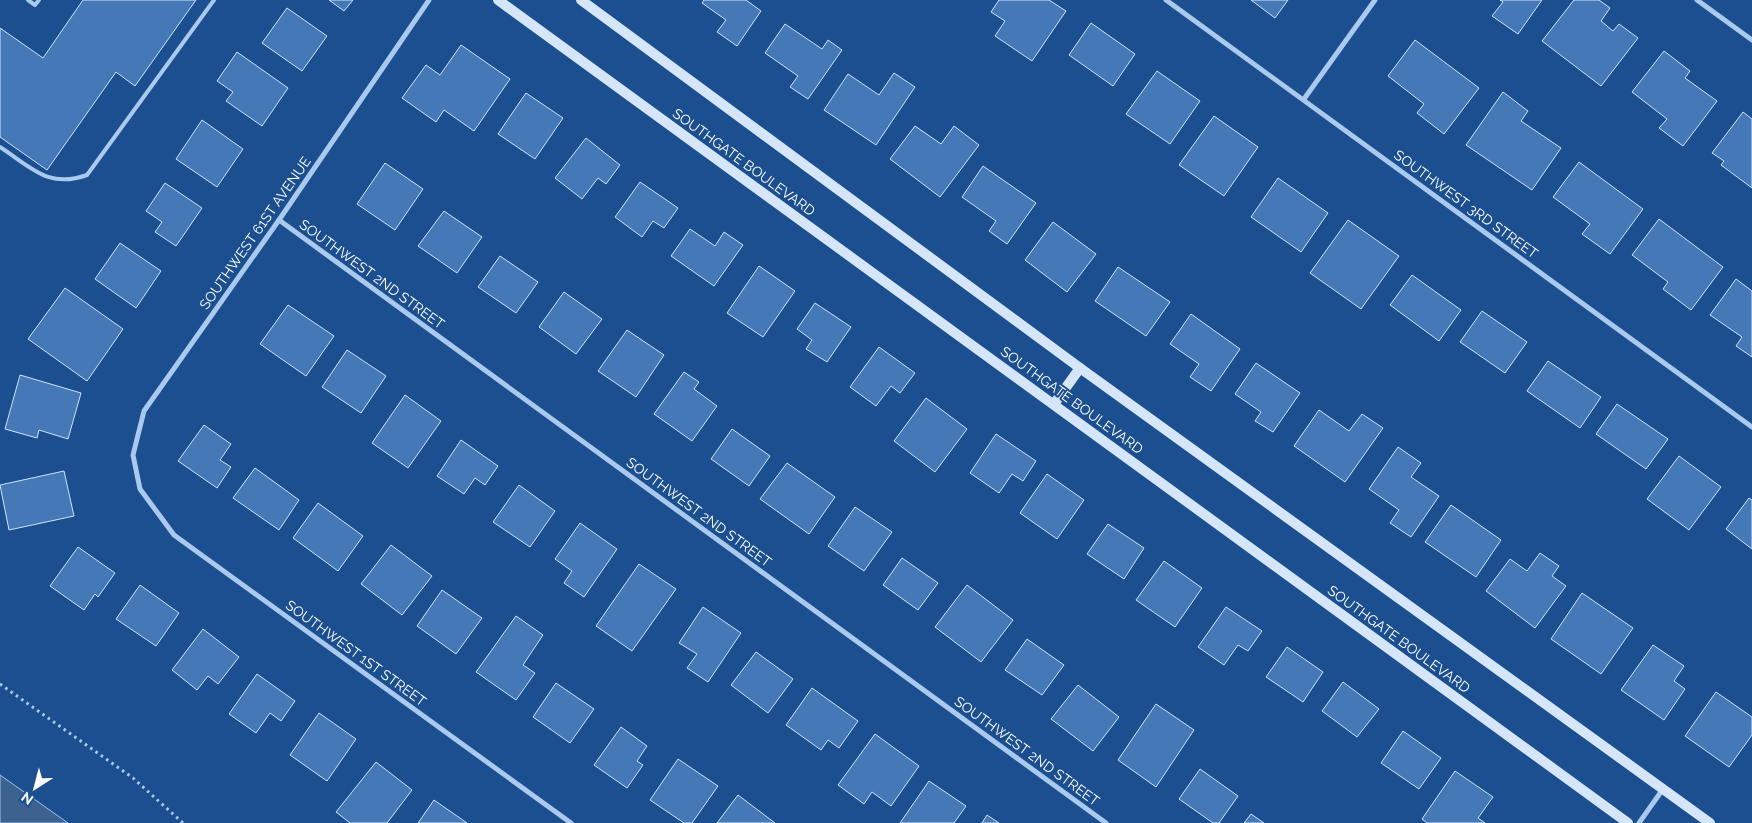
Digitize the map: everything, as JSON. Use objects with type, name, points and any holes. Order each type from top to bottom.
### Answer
[{"type":"main road","name":"SOUTHGATE BOULEVARD","points":[[498,0],[1628,823]]},
{"type":"main road","points":[[581,0],[1080,368],[1710,823]]},
{"type":"main road","points":[[1054,404],[1080,368]]},
{"type":"street","name":"SOUTHWEST 61ST AVENUE","points":[[140,489],[133,455],[144,411],[279,220],[429,0]]},
{"type":"street","name":"SOUTHWEST 3RD STREET","points":[[1166,0],[1752,427]]},
{"type":"street","points":[[1304,99],[1374,0]]},
{"type":"street","points":[[1697,0],[1752,40]]},
{"type":"street","name":"SOUTHWEST 2ND STREET","points":[[279,220],[1106,823]]},
{"type":"street","name":"SOUTHWEST 1ST STREET","points":[[140,489],[174,535],[571,823]]},
{"type":"street","points":[[1639,823],[1664,789]]},
{"type":"lane","points":[[28,0],[35,5],[39,0]]},
{"type":"lane","points":[[0,146],[42,175],[56,180],[72,180],[87,175],[214,0]]},
{"type":"path","points":[[0,684],[133,778],[183,823]]},
{"type":"water","points":[[0,775],[68,823],[0,823]]},
{"type":"building","points":[[83,0],[196,0],[135,86],[116,72],[47,170],[0,137],[0,28],[43,58]]},
{"type":"building","points":[[329,0],[353,0],[344,11]]},
{"type":"building","points":[[704,0],[746,0],[761,11],[737,46],[717,32],[726,20],[702,3]]},
{"type":"building","points":[[999,0],[1049,0],[1066,11],[1032,61],[995,36],[1005,21],[991,12]]},
{"type":"building","points":[[1251,0],[1288,0],[1275,18]]},
{"type":"building","points":[[1500,0],[1542,0],[1518,34],[1492,16],[1503,2]]},
{"type":"building","points":[[1574,0],[1599,0],[1610,8],[1601,21],[1613,31],[1619,24],[1638,38],[1601,86],[1542,41]]},
{"type":"building","points":[[287,8],[327,36],[302,71],[262,43]]},
{"type":"building","points":[[1091,23],[1135,54],[1113,86],[1069,55]]},
{"type":"building","points":[[785,24],[822,49],[828,40],[842,50],[808,99],[790,87],[798,76],[765,53]]},
{"type":"building","points":[[1415,40],[1479,88],[1444,134],[1417,113],[1424,104],[1388,76]]},
{"type":"building","points":[[461,45],[510,79],[474,131],[444,110],[436,122],[402,98],[426,65],[440,75]]},
{"type":"building","points":[[1664,51],[1690,71],[1685,78],[1717,101],[1683,146],[1659,128],[1667,119],[1632,92]]},
{"type":"building","points":[[237,52],[288,88],[262,126],[226,101],[233,92],[217,81]]},
{"type":"building","points":[[1157,71],[1200,101],[1170,144],[1126,114]]},
{"type":"building","points":[[894,73],[915,87],[876,145],[824,110],[848,74],[879,95]]},
{"type":"building","points":[[1503,92],[1528,111],[1521,121],[1561,148],[1532,190],[1466,145]]},
{"type":"building","points":[[526,93],[563,118],[535,159],[498,134]]},
{"type":"building","points":[[1743,112],[1752,119],[1752,188],[1721,165],[1724,161],[1712,153]]},
{"type":"building","points":[[1214,116],[1258,147],[1224,196],[1179,165]]},
{"type":"building","points":[[202,120],[243,149],[217,187],[176,159]]},
{"type":"building","points":[[915,126],[941,144],[954,126],[979,145],[940,197],[890,159]]},
{"type":"building","points":[[586,138],[620,165],[606,184],[598,178],[582,199],[555,178]]},
{"type":"building","points":[[1579,162],[1643,209],[1610,254],[1582,234],[1590,224],[1553,197]]},
{"type":"building","points":[[385,163],[423,189],[395,230],[357,204]]},
{"type":"building","points":[[983,166],[1036,203],[1007,244],[989,231],[996,221],[962,197]]},
{"type":"building","points":[[1278,178],[1328,213],[1301,252],[1251,217]]},
{"type":"building","points":[[640,182],[678,208],[664,228],[653,221],[642,237],[615,217]]},
{"type":"building","points":[[165,183],[202,208],[176,246],[155,232],[162,222],[146,211]]},
{"type":"building","points":[[444,211],[482,237],[457,273],[418,246]]},
{"type":"building","points":[[1659,219],[1723,267],[1691,310],[1663,289],[1668,282],[1632,255]]},
{"type":"building","points":[[1348,220],[1399,256],[1361,309],[1310,273]]},
{"type":"building","points":[[1053,222],[1096,254],[1067,292],[1025,260]]},
{"type":"building","points":[[690,229],[715,246],[724,232],[743,245],[714,286],[671,256]]},
{"type":"building","points":[[120,243],[161,271],[136,308],[95,279]]},
{"type":"building","points":[[500,256],[538,282],[516,313],[478,287]]},
{"type":"building","points":[[759,266],[795,291],[763,337],[727,313]]},
{"type":"building","points":[[1118,267],[1170,302],[1146,336],[1095,301]]},
{"type":"building","points":[[1412,275],[1461,310],[1439,341],[1390,305]]},
{"type":"building","points":[[1736,279],[1752,291],[1752,357],[1736,346],[1742,337],[1710,315]]},
{"type":"building","points":[[65,288],[123,329],[87,381],[28,339]]},
{"type":"building","points":[[564,292],[602,319],[576,354],[539,327]]},
{"type":"building","points":[[815,303],[851,327],[827,362],[806,349],[812,340],[797,329]]},
{"type":"building","points":[[288,305],[334,336],[306,376],[260,344]]},
{"type":"building","points":[[1482,311],[1527,342],[1505,373],[1460,342]]},
{"type":"building","points":[[1191,314],[1240,349],[1211,391],[1190,377],[1199,364],[1170,344]]},
{"type":"building","points":[[627,330],[664,355],[636,397],[598,371]]},
{"type":"building","points":[[879,347],[915,373],[900,393],[891,386],[876,406],[850,387]]},
{"type":"building","points":[[347,350],[386,376],[361,413],[322,387]]},
{"type":"building","points":[[1548,361],[1601,397],[1580,428],[1527,391]]},
{"type":"building","points":[[1256,363],[1300,393],[1273,432],[1255,421],[1261,412],[1235,394]]},
{"type":"building","points":[[684,372],[699,382],[694,389],[717,406],[692,441],[654,414]]},
{"type":"building","points":[[20,375],[81,393],[68,439],[39,430],[37,438],[5,429]]},
{"type":"building","points":[[405,395],[441,421],[408,468],[372,443]]},
{"type":"building","points":[[926,398],[967,429],[935,472],[894,441]]},
{"type":"building","points":[[1617,404],[1668,439],[1646,469],[1596,434]]},
{"type":"building","points":[[1319,410],[1349,431],[1362,414],[1383,428],[1345,482],[1294,446]]},
{"type":"building","points":[[204,425],[231,444],[220,460],[231,467],[217,488],[178,461]]},
{"type":"building","points":[[732,429],[770,456],[749,486],[711,459]]},
{"type":"building","points":[[996,434],[1036,461],[1023,481],[1012,474],[999,493],[970,473]]},
{"type":"building","points":[[461,440],[498,466],[485,485],[475,478],[464,494],[437,476]]},
{"type":"building","points":[[1398,447],[1421,463],[1411,477],[1439,496],[1411,537],[1390,523],[1399,510],[1369,489]]},
{"type":"building","points":[[1679,456],[1721,487],[1689,530],[1647,499]]},
{"type":"building","points":[[787,463],[835,497],[809,534],[760,499]]},
{"type":"building","points":[[255,468],[299,500],[279,530],[233,498]]},
{"type":"building","points":[[64,471],[74,516],[9,530],[0,485]]},
{"type":"building","points":[[1047,474],[1084,500],[1057,539],[1020,513]]},
{"type":"building","points":[[519,485],[555,511],[530,547],[493,522]]},
{"type":"building","points":[[1749,498],[1752,500],[1752,549],[1726,529]]},
{"type":"building","points":[[318,503],[363,536],[338,571],[293,538]]},
{"type":"building","points":[[1451,505],[1501,540],[1476,577],[1425,542]]},
{"type":"building","points":[[855,507],[892,532],[864,571],[828,546]]},
{"type":"building","points":[[580,523],[617,549],[584,597],[564,583],[572,571],[555,559]]},
{"type":"building","points":[[1108,524],[1144,548],[1124,579],[1087,554]]},
{"type":"building","points":[[391,545],[432,576],[402,615],[361,584]]},
{"type":"building","points":[[78,547],[115,573],[98,597],[95,594],[84,610],[50,586]]},
{"type":"building","points":[[1540,553],[1559,566],[1552,576],[1566,586],[1535,628],[1486,591],[1510,559],[1527,571]]},
{"type":"building","points":[[902,558],[938,583],[918,610],[883,585]]},
{"type":"building","points":[[1164,561],[1202,588],[1175,627],[1136,600]]},
{"type":"building","points":[[639,564],[676,589],[632,651],[596,626]]},
{"type":"building","points":[[140,585],[179,613],[156,646],[116,619]]},
{"type":"building","points":[[967,585],[1013,620],[981,662],[935,627]]},
{"type":"building","points":[[442,590],[482,618],[456,654],[417,626]]},
{"type":"building","points":[[1582,593],[1633,628],[1601,674],[1551,639]]},
{"type":"building","points":[[703,607],[741,633],[708,682],[687,668],[697,654],[679,643]]},
{"type":"building","points":[[1226,607],[1262,631],[1248,651],[1238,645],[1224,665],[1198,647]]},
{"type":"building","points":[[516,616],[543,635],[523,665],[535,673],[516,700],[476,672]]},
{"type":"building","points":[[203,629],[239,657],[218,684],[208,676],[197,690],[172,670]]},
{"type":"building","points":[[1027,639],[1064,665],[1042,695],[1005,670]]},
{"type":"building","points":[[1653,645],[1684,666],[1674,681],[1685,689],[1664,720],[1621,690]]},
{"type":"building","points":[[1287,647],[1323,672],[1303,702],[1266,677]]},
{"type":"building","points":[[756,652],[793,679],[768,713],[731,685]]},
{"type":"building","points":[[257,674],[295,701],[281,721],[270,713],[256,733],[229,714]]},
{"type":"building","points":[[1343,682],[1379,709],[1357,737],[1322,711]]},
{"type":"building","points":[[556,683],[594,709],[570,743],[533,717]]},
{"type":"building","points":[[1078,685],[1119,717],[1093,751],[1051,719]]},
{"type":"building","points":[[812,688],[858,721],[839,748],[828,740],[821,750],[786,725]]},
{"type":"building","points":[[1716,692],[1752,717],[1752,735],[1729,767],[1685,736]]},
{"type":"building","points":[[1156,704],[1194,730],[1156,787],[1118,760]]},
{"type":"building","points":[[319,713],[356,739],[327,781],[290,755]]},
{"type":"building","points":[[621,727],[647,746],[637,761],[643,765],[627,788],[594,765]]},
{"type":"building","points":[[1403,731],[1441,758],[1419,789],[1381,763]]},
{"type":"building","points":[[875,734],[919,766],[891,806],[872,792],[864,804],[838,785]]},
{"type":"building","points":[[678,759],[718,786],[692,823],[684,823],[650,800]]},
{"type":"building","points":[[376,762],[412,790],[387,823],[350,823],[336,812]]},
{"type":"building","points":[[1200,769],[1238,796],[1219,823],[1213,823],[1179,799]]},
{"type":"building","points":[[1455,771],[1493,797],[1478,818],[1485,823],[1427,823],[1422,819]]},
{"type":"building","points":[[929,781],[966,806],[954,823],[900,823]]},
{"type":"building","points":[[738,795],[775,823],[717,823]]},
{"type":"building","points":[[434,800],[467,823],[418,823]]},
{"type":"building","points":[[1251,814],[1264,823],[1244,823]]},
{"type":"building","points":[[987,815],[999,823],[982,823]]}]
